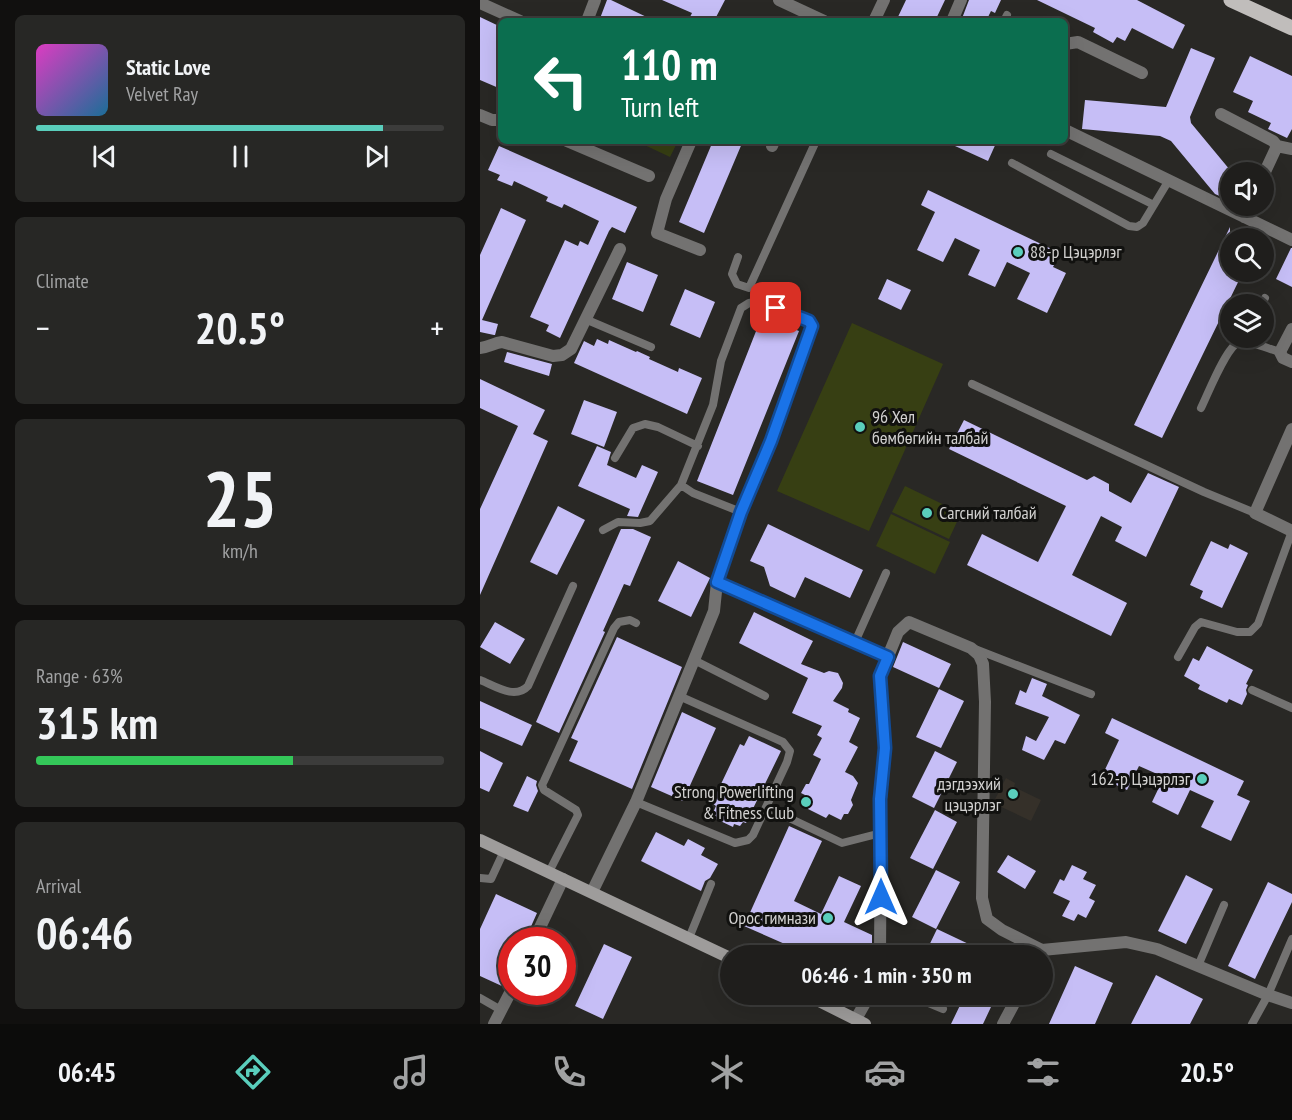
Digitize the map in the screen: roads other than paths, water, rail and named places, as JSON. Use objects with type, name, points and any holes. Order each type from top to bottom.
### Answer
[{"type":"main road","points":[[1231,0],[1292,28]]},
{"type":"main road","points":[[480,840],[720,953]]},
{"type":"main road","points":[[827,1005],[861,1022]]},
{"type":"street","points":[[588,18],[595,0]]},
{"type":"street","points":[[779,0],[818,18]]},
{"type":"street","points":[[875,18],[884,0]]},
{"type":"street","points":[[953,18],[961,0]]},
{"type":"street","points":[[480,3],[513,18]]},
{"type":"street","points":[[1068,44],[1078,42],[1142,74]]},
{"type":"street","points":[[1221,114],[1273,141],[1277,146],[1292,149]]},
{"type":"street","points":[[480,115],[498,120]]},
{"type":"street","points":[[1068,131],[1169,180],[1220,201]]},
{"type":"street","points":[[574,144],[649,176]]},
{"type":"street","points":[[690,144],[666,200],[657,233],[700,250]]},
{"type":"street","points":[[1270,162],[1277,146]]},
{"type":"street","points":[[1254,216],[1292,240]]},
{"type":"street","points":[[480,348],[502,342],[553,356],[562,355],[571,349],[620,249]]},
{"type":"street","points":[[1292,329],[1280,352],[1282,358],[1292,362]]},
{"type":"street","points":[[1292,429],[1255,513],[1292,531]]},
{"type":"street","points":[[591,892],[636,802],[714,610],[717,582],[741,512]]},
{"type":"street","points":[[880,945],[880,799],[885,748],[880,676],[898,632],[909,622],[971,648],[979,655],[983,664],[985,702],[982,773],[982,898],[987,919],[1027,945]]},
{"type":"street","points":[[540,927],[563,879]]},
{"type":"street","points":[[1053,951],[1126,942],[1157,949],[1268,996],[1292,1003]]},
{"type":"street","points":[[494,1024],[504,1005]]},
{"type":"street","points":[[861,1022],[866,1005]]},
{"type":"street","points":[[1003,1024],[1013,1005]]},
{"type":"lane","points":[[738,257],[732,274],[737,284],[749,288],[815,144]]},
{"type":"lane","points":[[1051,154],[1154,206]]},
{"type":"lane","points":[[1012,163],[1129,226],[1137,227],[1143,223],[1169,180]]},
{"type":"lane","points":[[603,530],[618,522],[650,521],[681,485],[713,405],[721,361],[741,308],[749,303],[760,301],[809,321],[812,326],[803,353],[771,441],[741,512],[693,493],[681,485]]},
{"type":"lane","points":[[585,319],[651,347]]},
{"type":"lane","points":[[1201,408],[1232,348]]},
{"type":"lane","points":[[1270,348],[1280,352]]},
{"type":"lane","points":[[972,384],[1204,492],[1255,513]]},
{"type":"lane","points":[[615,458],[633,428],[645,424],[698,446]]},
{"type":"lane","points":[[1178,657],[1195,627],[1201,622],[1237,632],[1250,632],[1258,624],[1292,531]]},
{"type":"lane","points":[[855,642],[886,573]]},
{"type":"lane","points":[[717,582],[888,657]]},
{"type":"lane","points":[[480,680],[507,691],[517,693],[524,691],[573,586]]},
{"type":"lane","points":[[549,872],[578,814],[576,810],[544,790],[542,785],[614,628],[619,622],[630,620],[636,623]]},
{"type":"lane","points":[[971,648],[1091,694]]},
{"type":"lane","points":[[694,660],[765,696]]},
{"type":"lane","points":[[1252,690],[1292,708]]},
{"type":"lane","points":[[636,802],[735,843],[748,840],[753,835],[790,751],[783,742],[679,696]]},
{"type":"lane","points":[[766,807],[842,843],[881,833]]},
{"type":"lane","points":[[480,878],[491,879],[504,851]]},
{"type":"lane","points":[[689,938],[711,884]]},
{"type":"lane","points":[[1198,966],[1224,905]]},
{"type":"lane","points":[[1252,1024],[1268,996],[1292,939]]},
{"type":"lane","points":[[480,998],[501,1010]]},
{"type":"lane","points":[[933,1005],[942,1009]]},
{"type":"place","name":"88-р Цэцэрлэг","points":[[1018,252]]},
{"type":"place","name":"96 Хөл бөмбөгийн талбай","points":[[860,427]]},
{"type":"place","name":"Сагсний талбай","points":[[927,513]]},
{"type":"place","name":"162-р Цэцэрлэг","points":[[1202,779]]},
{"type":"place","name":"дэгдээхий цэцэрлэг","points":[[1013,794]]},
{"type":"place","name":"Strong Powerlifting & Fitness Club","points":[[806,802]]},
{"type":"place","name":"Орос гимнази","points":[[828,918]]}]
